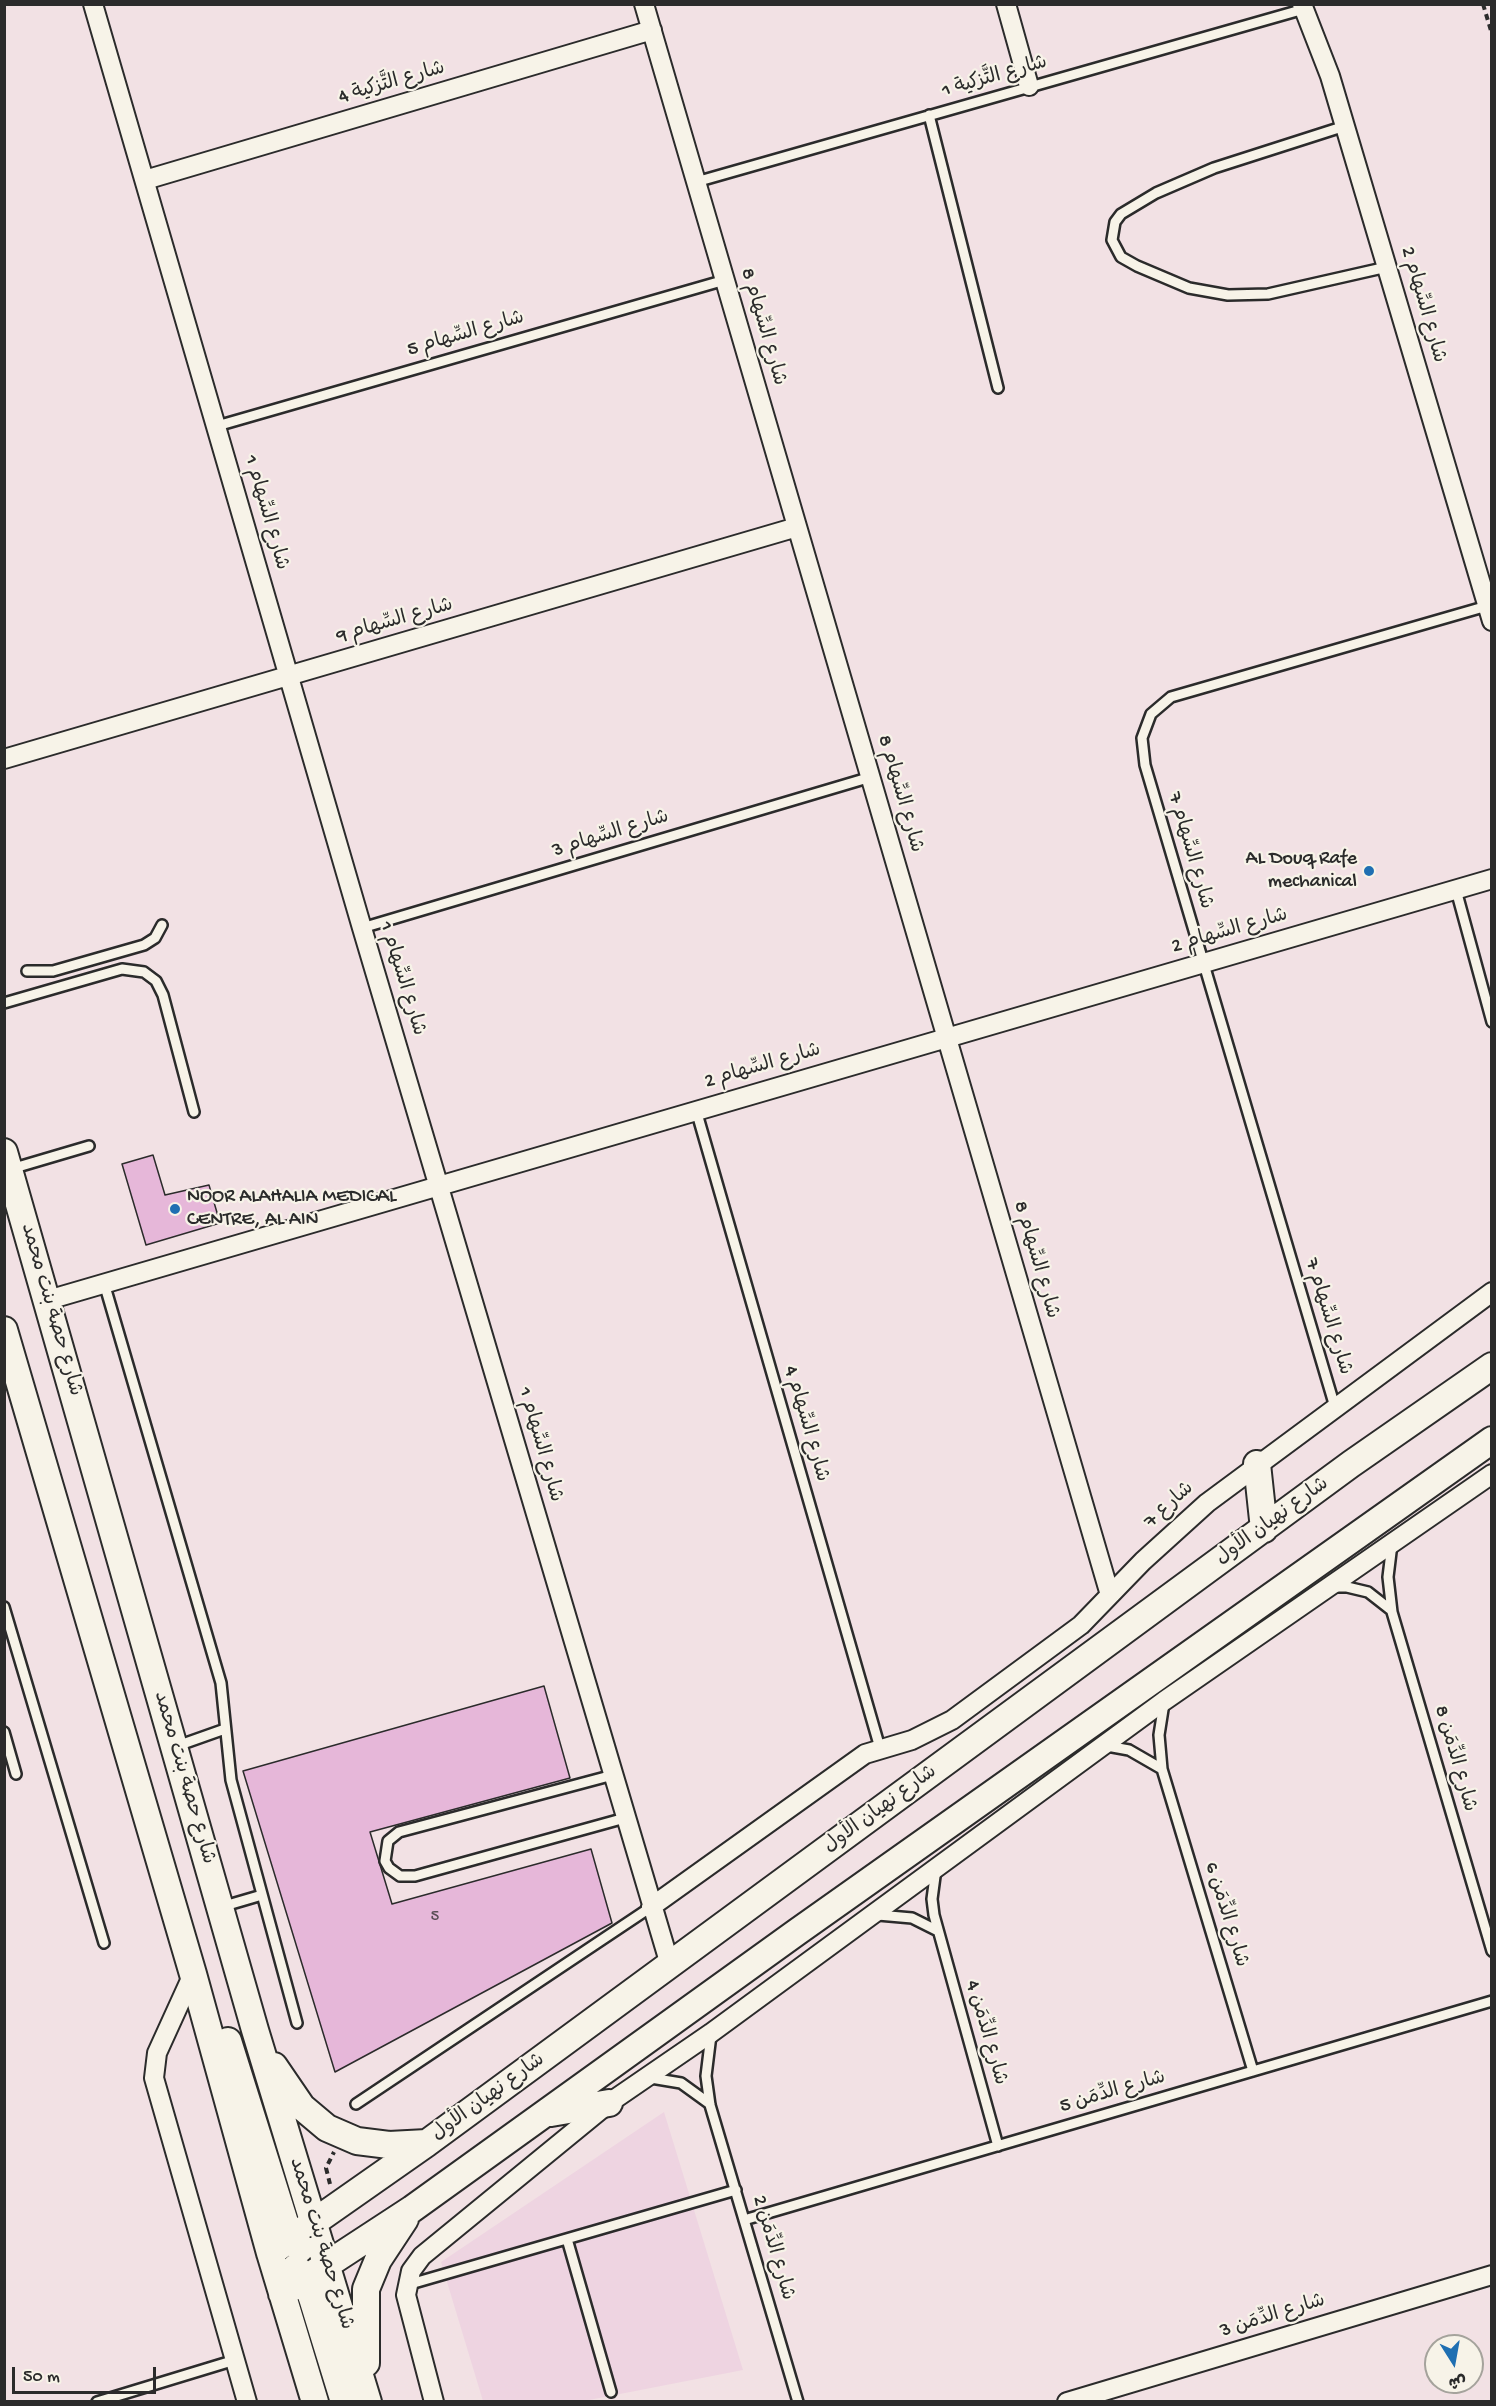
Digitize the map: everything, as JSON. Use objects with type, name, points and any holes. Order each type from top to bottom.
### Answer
[{"type":"main road","name":"شارع حصة بنت محمد","points":[[7,1161],[255,2030],[327,2265],[360,2400]]},
{"type":"main road","points":[[4,1330],[194,1974],[270,2253],[315,2402]]},
{"type":"main road","name":"شارع نهيان الأول","points":[[270,2253],[427,2143],[1264,1529],[1491,1366]]},
{"type":"main road","points":[[282,2294],[412,2209],[1491,1440]]},
{"type":"main road","points":[[1257,1464],[1264,1529]]},
{"type":"main road","points":[[194,1974],[218,2016],[234,2058],[292,2238],[307,2255],[327,2265]]},
{"type":"main road","points":[[255,2030],[283,2081],[302,2107],[327,2128],[357,2141],[389,2145],[427,2143]]},
{"type":"main road","points":[[544,2114],[609,2103]]},
{"type":"main road","points":[[360,2400],[366,2289],[378,2260],[412,2209]]},
{"type":"main road","points":[[270,2253],[290,2262],[305,2279],[360,2400]]},
{"type":"street","name":"شارع السِّهام 1","points":[[93,4],[362,928],[670,1965]]},
{"type":"street","name":"شارع السِّهام 8","points":[[644,4],[1110,1595]]},
{"type":"street","points":[[1006,4],[1029,86]]},
{"type":"street","name":"شارع السِّهام 2","points":[[1303,7],[1330,76],[1489,614]]},
{"type":"street","name":"شارع التَّزكية 4","points":[[145,180],[652,30]]},
{"type":"street","name":"شارع السِّهام 9","points":[[4,759],[797,527]]},
{"type":"street","name":"شارع السِّهام 2","points":[[48,1300],[1491,879]]},
{"type":"street","name":"شارع 7","points":[[651,1907],[855,1761],[879,1748],[912,1740],[952,1720],[1081,1625],[1177,1529],[1257,1464],[1491,1292]]},
{"type":"street","points":[[434,2402],[408,2303],[407,2285],[411,2271],[422,2256],[609,2103],[711,2033],[1164,1701],[1491,1474]]},
{"type":"street","points":[[194,1974],[157,2053],[154,2078],[247,2402]]},
{"type":"street","name":"شارع الدِّمَن 3","points":[[1068,2402],[1491,2276]]},
{"type":"lane","name":"شارع التَّزكية 1","points":[[696,182],[1303,7]]},
{"type":"lane","points":[[929,115],[998,388]]},
{"type":"lane","points":[[1345,126],[1214,168],[1166,189],[1121,214],[1115,222],[1112,240],[1121,256],[1137,266],[1190,288],[1228,295],[1268,294],[1387,267]]},
{"type":"lane","name":"شارع السِّهام 5","points":[[217,426],[725,280]]},
{"type":"lane","name":"شارع السِّهام 7","points":[[1335,1407],[1142,751],[1145,725],[1160,704],[1183,692],[1489,614]]},
{"type":"lane","name":"شارع السِّهام 3","points":[[362,928],[871,777]]},
{"type":"lane","points":[[1456,890],[1491,1022]]},
{"type":"lane","points":[[27,971],[53,971],[144,945],[155,938],[162,925]]},
{"type":"lane","points":[[4,1003],[122,969],[144,972],[160,988],[194,1112]]},
{"type":"lane","name":"شارع السِّهام 4","points":[[696,1110],[879,1748]]},
{"type":"lane","points":[[7,1161],[89,1146]]},
{"type":"lane","points":[[104,1283],[221,1683],[231,1780],[297,2023]]},
{"type":"lane","name":"شارع الدِّمَن 8","points":[[1393,1542],[1388,1577],[1392,1612],[1491,1951]]},
{"type":"lane","points":[[1326,1589],[1358,1588],[1377,1597],[1392,1612]]},
{"type":"lane","points":[[4,1607],[104,1942]]},
{"type":"lane","name":"شارع الدِّمَن 6","points":[[1164,1701],[1159,1735],[1162,1769],[1253,2071]]},
{"type":"lane","points":[[174,1747],[225,1729]]},
{"type":"lane","points":[[4,1732],[16,1774]]},
{"type":"lane","points":[[1104,1746],[1129,1750],[1162,1769]]},
{"type":"lane","points":[[613,1775],[399,1832],[388,1841],[386,1861],[389,1868],[400,1876],[415,1876],[625,1818]]},
{"type":"lane","name":"شارع الدِّمَن 4","points":[[936,1867],[932,1899],[938,1931],[998,2145]]},
{"type":"lane","points":[[220,1908],[262,1895]]},
{"type":"lane","points":[[356,2104],[651,1907]]},
{"type":"lane","points":[[870,1916],[891,1915],[912,1918],[938,1931]]},
{"type":"lane","name":"شارع الدِّمَن 5","points":[[744,2220],[1491,2001]]},
{"type":"lane","name":"شارع الدِّمَن 2","points":[[711,2033],[706,2076],[711,2105],[798,2402]]},
{"type":"lane","points":[[645,2078],[681,2083],[711,2105]]},
{"type":"lane","points":[[407,2285],[736,2190]]},
{"type":"lane","points":[[567,2239],[611,2392]]},
{"type":"lane","points":[[97,2402],[235,2360]]},
{"type":"path","points":[[1483,4],[1491,34]]},
{"type":"shaded area","points":[[664,2112],[743,2370],[584,2401],[483,2401],[441,2262]]},
{"type":"building","name":"NOOR ALAHALIA MEDICAL CENTRE, AL AIN","points":[[153,1155],[165,1195],[209,1185],[220,1223],[146,1245],[122,1164]]},
{"type":"building","points":[[544,1686],[570,1778],[370,1832],[392,1904],[591,1849],[612,1923],[335,2072],[243,1771]]},
{"type":"place","name":"AL Douq Rafe mechanical","points":[[1369,871]]},
{"type":"place","name":"NOOR ALAHALIA MEDICAL CENTRE, AL AIN","points":[[175,1209]]}]
